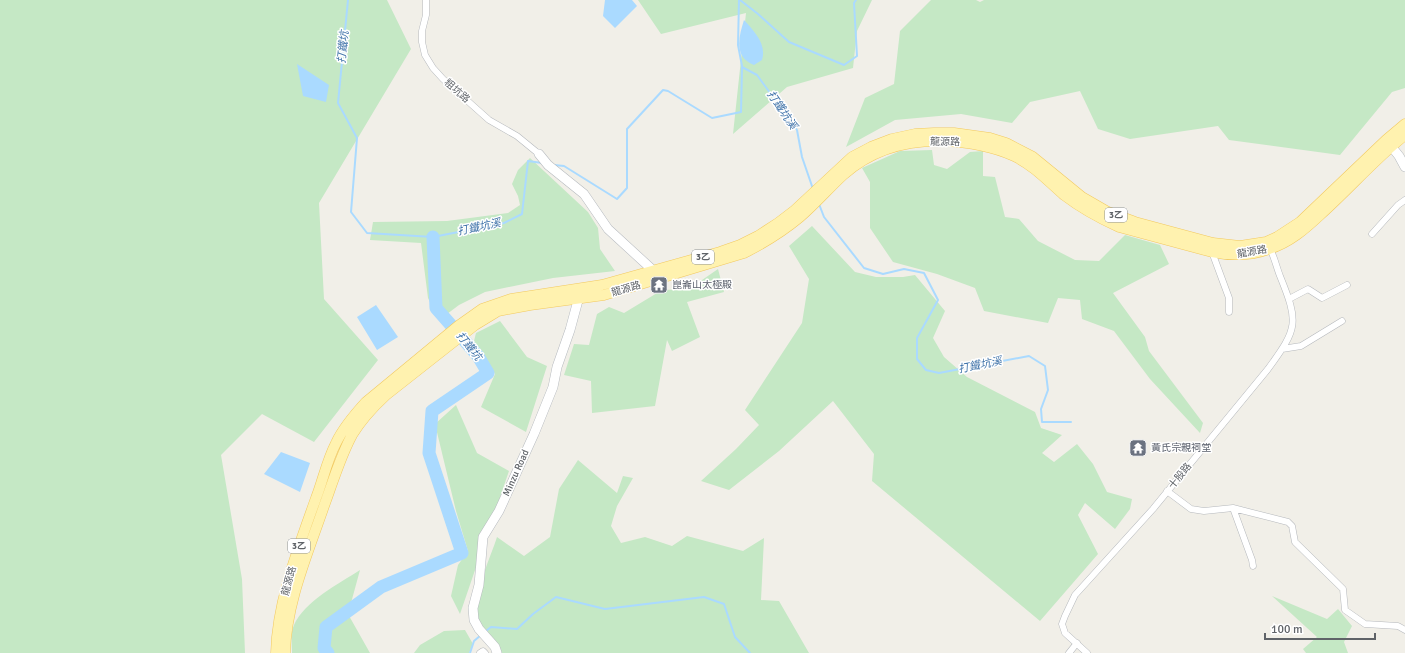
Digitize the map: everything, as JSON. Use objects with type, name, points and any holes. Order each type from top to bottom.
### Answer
[{"type":"main road","name":"3乙","points":[[451,337],[461,329],[470,316],[494,304],[528,296],[602,285],[720,252],[746,242],[778,223],[816,196],[852,157],[870,147],[892,139],[915,134],[954,133],[973,135],[1006,142],[1044,165],[1082,197],[1122,218],[1213,243],[1240,246],[1268,246],[1300,222],[1389,143],[1405,124]]},
{"type":"main road","name":"3乙","points":[[1389,143],[1405,135]]},
{"type":"main road","name":"龍源路","points":[[461,329],[475,325],[498,312],[524,306],[604,295],[744,253],[784,230],[816,196],[857,164],[874,154],[895,146],[916,142],[935,141],[972,143],[1002,151],[1016,157],[1038,172],[1077,204],[1104,220],[1131,230],[1227,255],[1258,253],[1268,246]]},
{"type":"main road","name":"龍源路","points":[[276,653],[277,635],[281,615],[298,549],[336,443],[354,414],[366,402],[451,337]]},
{"type":"main road","name":"龍源路","points":[[285,653],[285,643],[292,604],[308,552],[344,450],[353,433],[373,408],[451,337]]},
{"type":"street","name":"粗坑路","points":[[426,0],[426,15],[422,31],[422,42],[425,55],[433,68],[442,79],[489,120],[518,136],[539,154]]},
{"type":"street","points":[[1389,143],[1405,167]]},
{"type":"street","points":[[539,154],[548,165],[584,194],[608,229],[661,278]]},
{"type":"street","points":[[1372,234],[1398,205],[1405,200]]},
{"type":"street","name":"十股路","points":[[1087,653],[1065,633],[1062,624],[1075,595],[1167,492],[1268,368],[1290,336],[1294,323],[1292,310],[1268,246]]},
{"type":"street","points":[[1212,252],[1229,298],[1229,312]]},
{"type":"street","points":[[1289,299],[1308,289],[1322,298],[1347,285]]},
{"type":"street","name":"Minzu Road","points":[[497,653],[495,647],[479,629],[474,620],[473,608],[480,585],[483,537],[499,511],[534,434],[552,387],[556,368],[570,330],[581,288]]},
{"type":"street","points":[[1282,349],[1301,346],[1342,321]]},
{"type":"street","points":[[1167,492],[1191,509],[1204,511],[1233,508],[1288,522],[1292,526],[1295,542],[1343,589],[1345,610],[1365,624],[1398,626],[1405,630]]},
{"type":"street","points":[[1233,508],[1253,566]]},
{"type":"street","points":[[1068,653],[1077,643]]},
{"type":"street","points":[[480,653],[485,653]]},
{"type":"green space","points":[[0,0],[387,0],[411,49],[319,203],[324,299],[378,360],[314,442],[262,414],[221,455],[242,579],[245,653],[0,653]]},
{"type":"green space","points":[[638,0],[872,0],[857,31],[853,68],[787,87],[733,134],[746,13],[661,34]]},
{"type":"green space","points":[[931,0],[976,0],[980,2],[984,0],[1405,0],[1405,88],[1392,92],[1340,155],[1229,140],[1218,126],[1130,139],[1098,129],[1080,91],[1030,102],[1012,123],[961,114],[895,120],[846,147],[865,98],[894,84],[900,31]]},
{"type":"green space","points":[[932,150],[934,165],[947,169],[970,152],[983,151],[983,176],[995,177],[1005,217],[1019,219],[1038,241],[1075,260],[1099,261],[1125,235],[1160,245],[1169,264],[1113,293],[1145,337],[1149,351],[1203,423],[1200,433],[1150,379],[1114,331],[1082,319],[1080,300],[1058,298],[1048,323],[984,311],[975,288],[937,274],[893,262],[870,228],[870,182],[862,168],[900,151]]},
{"type":"green space","points":[[530,158],[588,212],[598,228],[600,249],[615,271],[553,278],[485,292],[459,305],[439,320],[428,298],[421,243],[370,240],[373,222],[447,221],[508,213],[520,205],[518,196],[512,184],[518,170]]},
{"type":"green space","points":[[812,226],[855,272],[876,277],[903,277],[915,275],[945,311],[933,338],[944,357],[967,377],[1035,412],[1041,428],[1062,435],[1042,453],[1054,462],[1077,444],[1093,464],[1107,492],[1132,499],[1130,509],[1115,529],[1085,503],[1078,515],[1098,554],[1040,621],[872,481],[874,454],[833,401],[779,451],[729,490],[701,481],[736,449],[759,425],[745,410],[802,323],[809,279],[789,246]]},
{"type":"green space","points":[[718,269],[724,292],[687,302],[700,337],[672,351],[667,340],[655,406],[592,413],[591,381],[564,375],[574,344],[589,345],[597,314],[609,307],[624,313],[662,290],[689,289]]},
{"type":"green space","points":[[500,321],[527,357],[547,366],[526,432],[481,407],[495,374],[474,341],[476,333]]},
{"type":"green space","points":[[456,405],[477,453],[509,471],[460,614],[451,596],[458,565],[468,551],[456,511],[435,424]]},
{"type":"green space","points":[[578,460],[617,493],[623,476],[633,478],[617,506],[611,526],[621,543],[645,537],[672,546],[687,536],[743,551],[764,538],[761,600],[779,601],[809,653],[497,653],[478,627],[476,606],[481,582],[497,537],[524,556],[550,537],[559,489]]},
{"type":"green space","points":[[360,570],[348,614],[370,653],[292,653],[292,632],[299,616],[306,608],[332,587]]},
{"type":"green space","points":[[1272,596],[1327,619],[1338,609],[1352,626],[1344,642],[1348,653],[1306,653],[1303,649],[1317,637]]},
{"type":"green space","points":[[465,630],[473,644],[469,653],[414,653],[420,645],[444,631]]},
{"type":"water","points":[[605,0],[632,0],[637,6],[615,28],[603,16]]},
{"type":"water","points":[[744,20],[759,38],[763,49],[762,60],[754,65],[743,57],[740,51],[739,39]]},
{"type":"water","points":[[297,64],[329,85],[326,102],[303,96]]},
{"type":"water","points":[[376,305],[398,337],[377,350],[357,317]]},
{"type":"water","points":[[281,452],[310,463],[300,492],[264,474]]},
{"type":"waterway","name":"打鐵坑","points":[[348,0],[338,103],[357,138],[351,212],[367,233],[433,237],[504,223],[522,214],[528,161],[542,163]]},
{"type":"waterway","points":[[739,0],[738,45],[742,66]]},
{"type":"waterway","points":[[740,0],[789,42],[844,65],[857,56],[854,3],[856,0]]},
{"type":"waterway","name":"打鐵坑溪","points":[[554,165],[564,166],[617,199],[627,188],[627,129],[663,90],[668,91],[712,118],[741,112],[742,67],[757,75],[797,130],[802,157],[813,189]]},
{"type":"waterway","name":"打鐵坑溪","points":[[819,204],[824,217],[864,268],[883,274],[904,269],[924,273],[938,300],[917,338],[917,359],[926,370],[939,373],[1029,356],[1045,366],[1048,390],[1041,409],[1042,422],[1071,422]]},
{"type":"waterway","name":"打鐵坑","points":[[328,653],[324,648],[326,627],[381,587],[462,553],[429,453],[432,411],[488,373],[478,356],[436,308],[433,237]]},
{"type":"waterway","points":[[486,631],[491,627],[517,629],[533,614],[556,597],[605,609],[704,597],[724,604],[735,637],[750,653]]},
{"type":"waterway","points":[[470,653],[474,641],[481,635]]},
{"type":"place","name":"崑崙山太極殿","points":[[659,285]]},
{"type":"place","name":"黃氏宗親祠堂","points":[[1138,448]]}]
